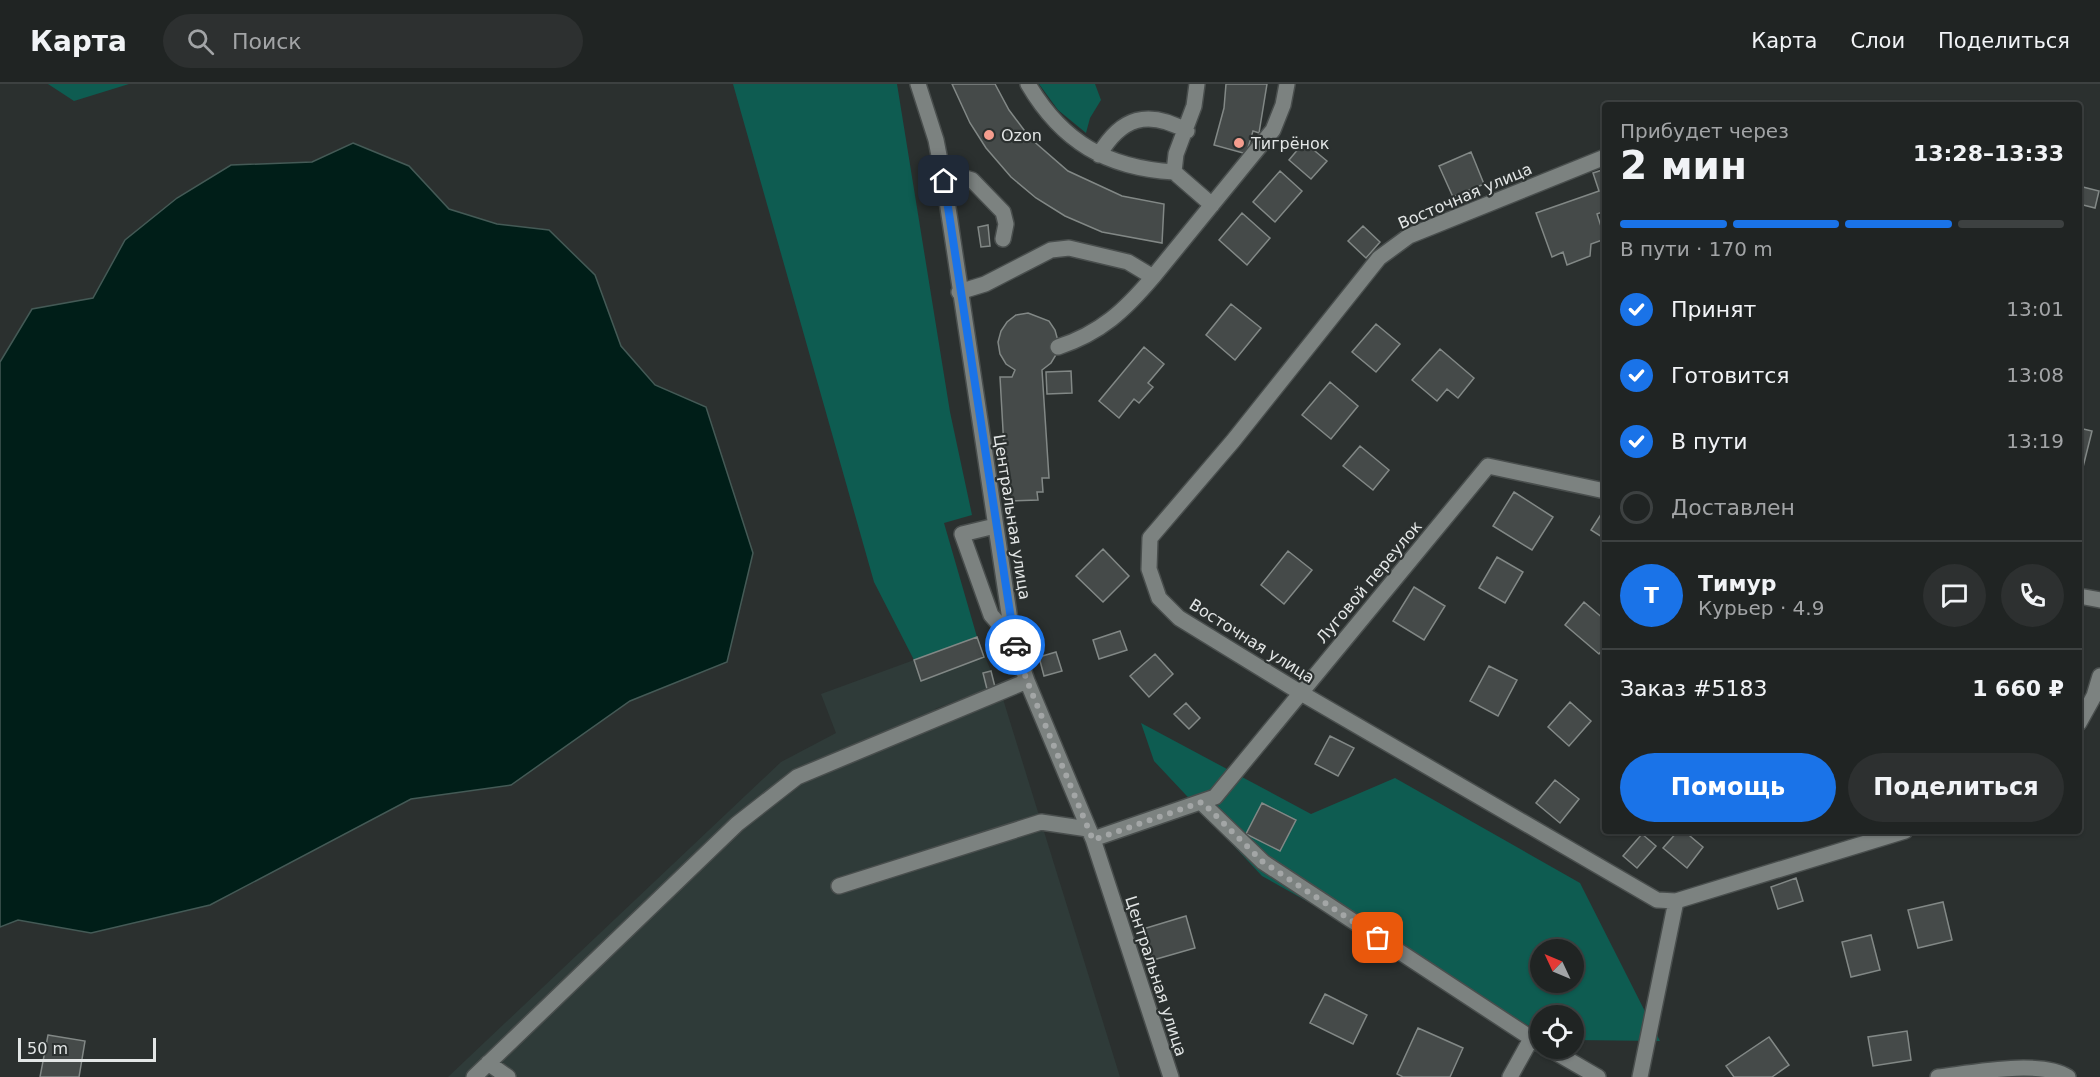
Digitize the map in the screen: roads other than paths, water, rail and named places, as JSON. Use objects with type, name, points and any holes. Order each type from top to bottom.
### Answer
[{"type":"street","name":"Центральная улица","points":[[918,84],[936,140],[944,181],[1013,640],[1027,681],[1091,834],[1171,1077]]},
{"type":"street","points":[[1028,84],[1056,124],[1076,141],[1099,155],[1131,167],[1174,172],[1212,205]]},
{"type":"street","points":[[1174,172],[1176,154],[1187,131],[1197,84]]},
{"type":"street","points":[[1057,341],[1083,337],[1124,310],[1273,130],[1283,105],[1287,84]]},
{"type":"street","points":[[1099,155],[1109,136],[1126,123],[1147,118],[1168,120],[1187,131]]},
{"type":"street","name":"Восточная улица","points":[[1602,158],[1409,237],[1379,258],[1233,441],[1150,538],[1149,569],[1159,598],[1179,618],[1301,693],[1657,900],[1676,902]]},
{"type":"street","points":[[944,181],[962,177],[972,180],[1003,212],[1006,224],[1003,239]]},
{"type":"street","points":[[959,292],[985,284],[1051,250],[1069,248],[1128,262],[1153,277]]},
{"type":"street","name":"Луговой переулок","points":[[1091,834],[1215,797],[1488,466],[1602,490]]},
{"type":"street","points":[[995,526],[962,534],[991,615],[1013,640]]},
{"type":"street","points":[[2082,597],[2100,600]]},
{"type":"street","points":[[2082,718],[2094,696],[2100,676]]},
{"type":"street","points":[[474,1077],[737,824],[796,777],[1027,681]]},
{"type":"street","points":[[1202,802],[1263,862],[1530,1038]]},
{"type":"street","points":[[838,886],[1041,822],[1091,834]]},
{"type":"street","points":[[1640,1077],[1676,902],[1895,834]]},
{"type":"street","points":[[1510,1077],[1530,1050]]},
{"type":"street","points":[[1567,1059],[1598,1077]]},
{"type":"street","points":[[488,1063],[508,1077]]},
{"type":"street","points":[[1938,1077],[2013,1068],[2061,1072],[2068,1077]]},
{"type":"place","name":"Ozon","points":[[989,135]]},
{"type":"place","name":"Тигрёнок","points":[[1239,143]]}]
